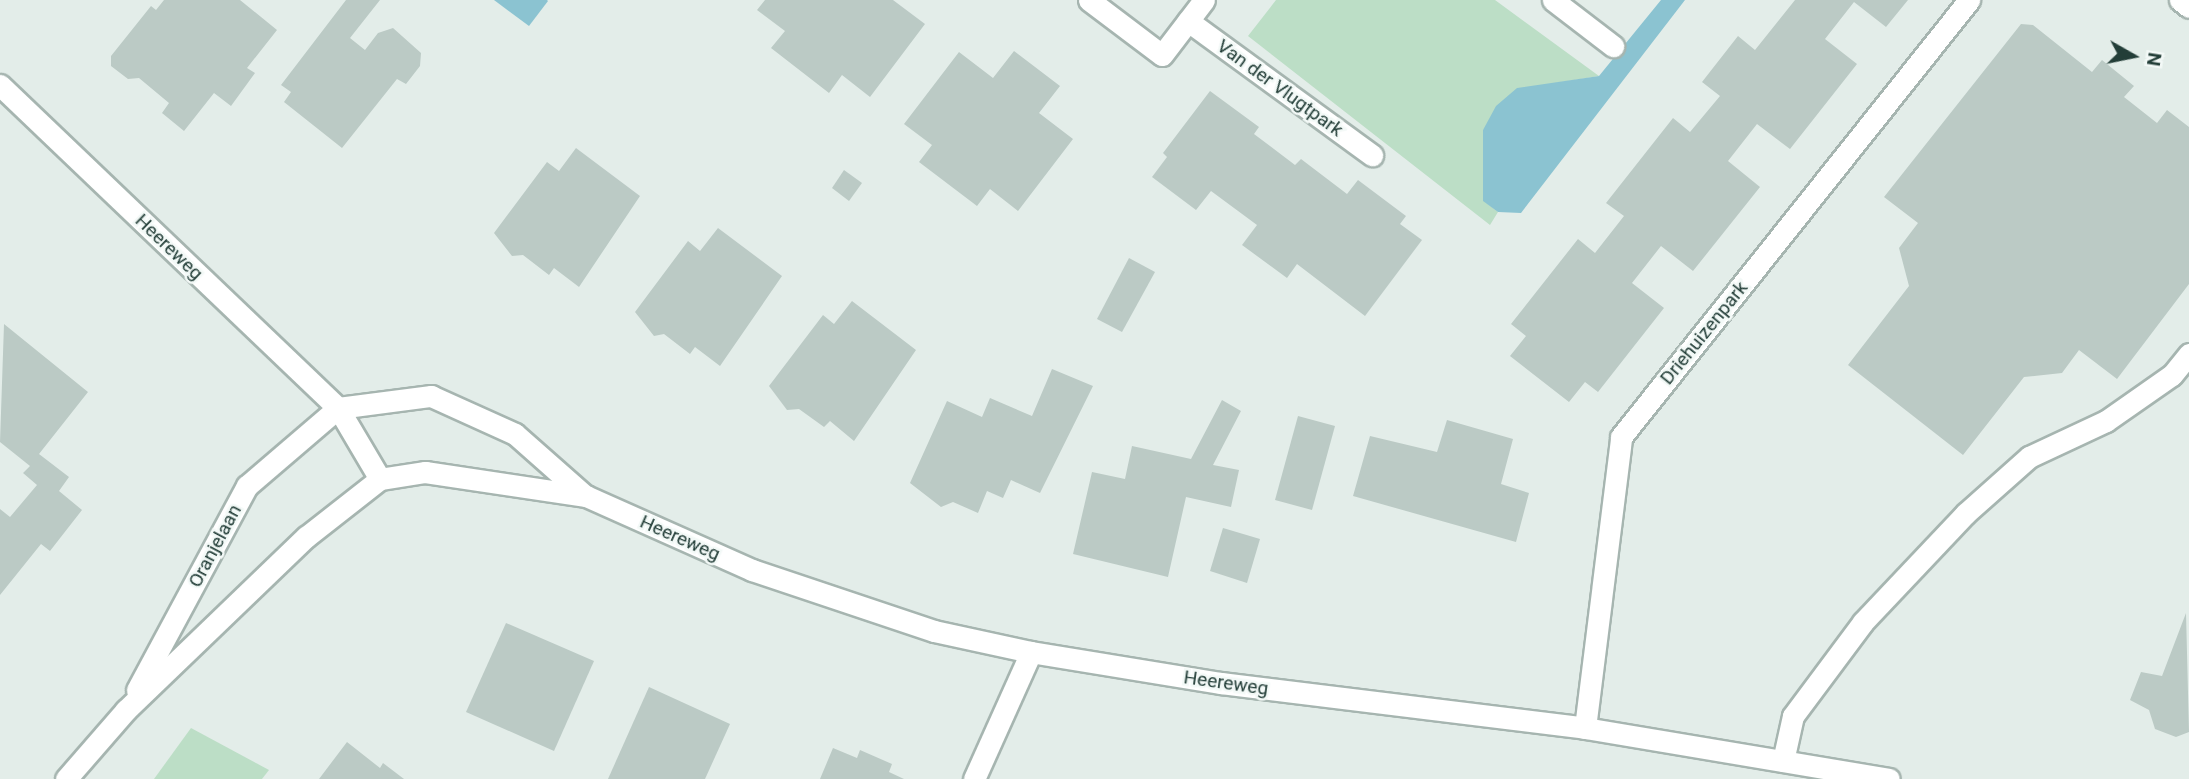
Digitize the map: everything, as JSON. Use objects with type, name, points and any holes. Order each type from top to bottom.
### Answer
[{"type":"main road","points":[[1089,0],[1162,55],[1203,0]]},
{"type":"main road","points":[[1552,0],[1613,46]]},
{"type":"main road","name":"Driehuizenpark","points":[[1585,728],[1621,438],[1969,0]]},
{"type":"main road","points":[[2180,0],[2189,7]]},
{"type":"main road","name":"Van der Vlugtpark","points":[[1188,21],[1372,155]]},
{"type":"main road","name":"Heereweg","points":[[0,85],[338,408],[380,479],[425,472],[586,496],[752,570],[934,631],[1031,652],[1222,684],[1585,728],[1889,779]]},
{"type":"main road","points":[[1783,761],[1801,706],[1863,622],[1965,514],[2029,457],[2106,421],[2172,374],[2189,354]]},
{"type":"main road","name":"Heereweg","points":[[338,408],[431,396],[515,434],[586,496]]},
{"type":"main road","name":"Oranjelaan","points":[[125,710],[247,486],[338,408]]},
{"type":"main road","name":"Oranjelaan","points":[[66,779],[125,710],[306,537],[380,479]]},
{"type":"main road","points":[[974,779],[1031,652]]},
{"type":"green space","points":[[1276,0],[1495,0],[1599,76],[1550,84],[1483,130],[1483,200],[1498,212],[1490,225],[1248,36]]},
{"type":"green space","points":[[191,728],[269,770],[262,779],[154,779]]},
{"type":"water","points":[[494,0],[547,0],[548,1],[529,26]]},
{"type":"water","points":[[1661,0],[1685,0],[1521,213],[1498,212],[1483,201],[1483,130],[1496,106],[1517,88],[1599,76]]},
{"type":"building","points":[[164,0],[240,0],[277,30],[247,68],[255,73],[231,106],[214,93],[184,131],[162,113],[169,103],[139,78],[128,79],[111,66],[111,56],[151,6],[156,10]]},
{"type":"building","points":[[346,0],[380,0],[350,38],[365,50],[378,33],[393,28],[421,53],[420,66],[406,84],[397,79],[342,148],[284,102],[291,92],[281,85]]},
{"type":"building","points":[[765,0],[893,0],[925,24],[870,97],[842,75],[829,93],[771,48],[785,31],[757,10]]},
{"type":"building","points":[[1795,0],[1908,0],[1886,27],[1854,2],[1825,39],[1857,64],[1790,149],[1757,124],[1728,161],[1760,187],[1693,271],[1661,246],[1632,283],[1664,308],[1598,392],[1585,382],[1569,402],[1510,356],[1526,336],[1511,324],[1578,239],[1595,253],[1624,216],[1606,203],[1673,118],[1690,132],[1720,96],[1702,82],[1738,36],[1755,50]]},
{"type":"building","points":[[2021,24],[2033,25],[2092,72],[2102,60],[2134,86],[2124,97],[2157,123],[2167,110],[2189,127],[2189,284],[2117,379],[2079,350],[2062,373],[2024,377],[1963,455],[1848,365],[1909,286],[1899,248],[1918,223],[1884,197]]},
{"type":"building","points":[[1014,51],[1060,86],[1039,113],[1073,139],[1018,211],[990,189],[977,206],[919,162],[932,145],[904,124],[959,52],[993,78]]},
{"type":"building","points":[[1210,91],[1259,127],[1254,134],[1295,165],[1301,159],[1347,194],[1358,180],[1406,216],[1400,224],[1422,240],[1365,316],[1297,264],[1287,278],[1242,245],[1257,225],[1211,191],[1196,210],[1152,177],[1167,157],[1163,153]]},
{"type":"building","points":[[576,148],[640,196],[579,287],[554,268],[549,275],[523,255],[512,256],[494,233],[547,162],[559,171]]},
{"type":"building","points":[[844,170],[862,183],[849,201],[832,188]]},
{"type":"building","points":[[718,228],[782,276],[720,366],[695,347],[690,354],[664,334],[654,336],[635,312],[688,241],[700,251]]},
{"type":"building","points":[[1129,258],[1155,272],[1122,332],[1097,319]]},
{"type":"building","points":[[852,301],[916,350],[854,441],[830,421],[824,427],[799,409],[787,410],[769,386],[823,315],[834,324]]},
{"type":"building","points":[[4,324],[88,392],[39,454],[69,477],[59,491],[82,510],[50,551],[41,544],[0,595],[0,509],[10,517],[37,485],[23,473],[30,466],[0,442]]},
{"type":"building","points":[[1052,369],[1093,386],[1040,493],[1011,480],[1003,498],[987,491],[978,513],[953,502],[941,507],[910,483],[947,401],[982,417],[990,398],[1032,416]]},
{"type":"building","points":[[1222,400],[1241,411],[1213,465],[1239,470],[1231,507],[1186,497],[1168,577],[1073,554],[1092,472],[1125,479],[1132,446],[1191,459]]},
{"type":"building","points":[[1298,416],[1335,426],[1312,510],[1275,500]]},
{"type":"building","points":[[1447,420],[1513,439],[1501,484],[1529,493],[1516,542],[1353,496],[1370,436],[1437,452]]},
{"type":"building","points":[[1223,528],[1260,539],[1247,583],[1210,571]]},
{"type":"building","points":[[2186,613],[2189,732],[2176,737],[2155,729],[2149,710],[2130,700],[2141,672],[2162,676]]},
{"type":"building","points":[[506,623],[594,661],[554,751],[466,712]]},
{"type":"building","points":[[649,687],[730,724],[705,779],[608,779]]},
{"type":"building","points":[[347,742],[380,768],[383,763],[404,779],[319,779]]},
{"type":"building","points":[[833,748],[857,758],[860,750],[892,764],[889,772],[904,779],[820,779]]}]
